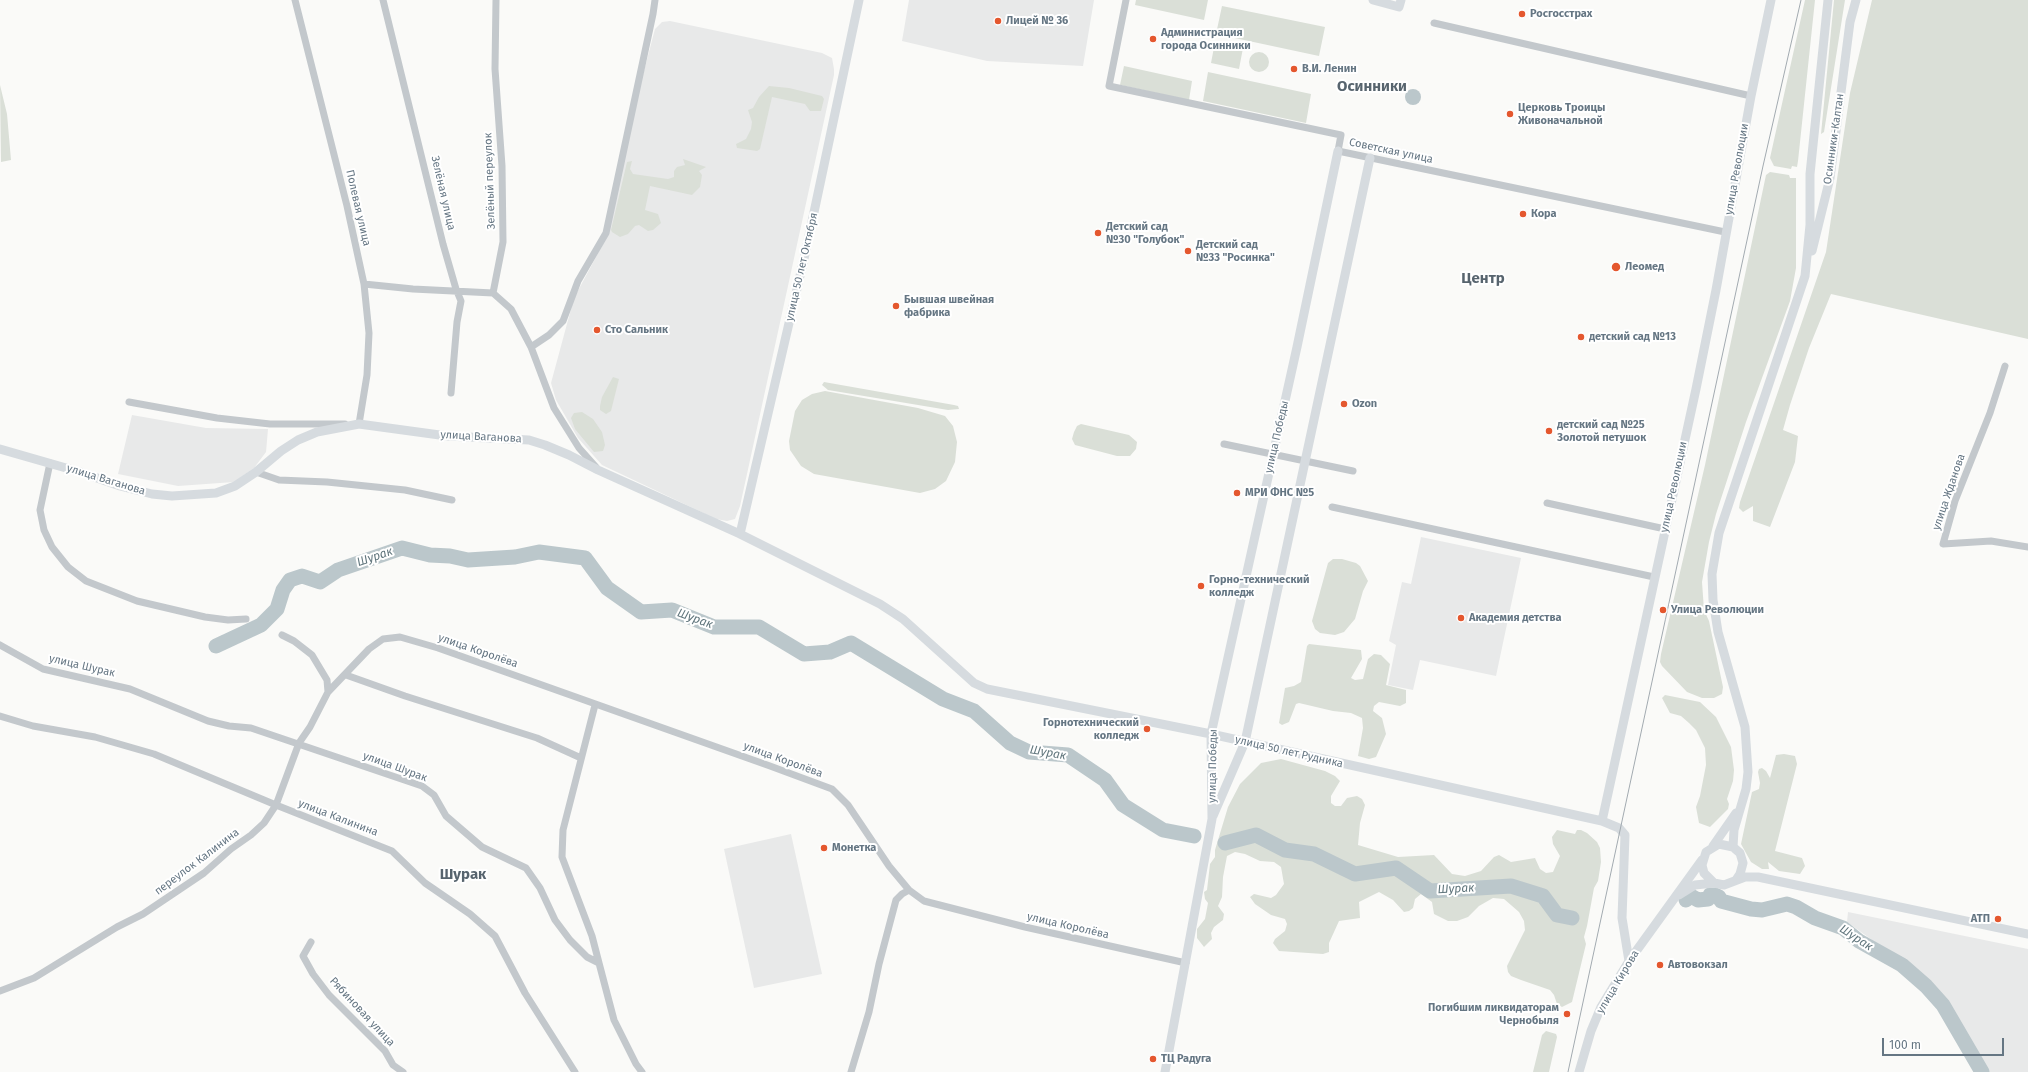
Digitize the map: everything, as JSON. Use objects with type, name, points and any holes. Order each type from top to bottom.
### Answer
[{"type":"street","name":"Полевая улица","points":[[295,0],[347,206],[364,284],[369,333],[367,375],[359,424]]},
{"type":"street","name":"Зелёная улица","points":[[384,0],[456,289],[461,300],[457,322],[451,393]]},
{"type":"street","name":"Зелёный переулок","points":[[492,293],[503,242],[502,166],[495,69],[496,0]]},
{"type":"street","points":[[531,347],[549,335],[563,321],[578,281],[606,233],[655,0]]},
{"type":"street","name":"улица 50 лет Октября","points":[[740,534],[806,250],[859,0]]},
{"type":"street","name":"Советская улица","points":[[1126,0],[1109,86],[1341,135],[1338,151],[1726,232]]},
{"type":"street","points":[[1373,0],[1399,7],[1401,0]]},
{"type":"street","name":"улица Революции","points":[[1602,821],[1696,389],[1750,96],[1771,0]]},
{"type":"street","points":[[1733,847],[1734,830],[1746,789],[1748,772],[1745,727],[1718,632],[1713,600],[1712,574],[1719,533],[1805,276],[1810,225],[1810,174],[1828,0]]},
{"type":"street","name":"Осинники-Калтан","points":[[1805,276],[1822,215],[1830,178],[1850,22],[1856,0]]},
{"type":"street","points":[[1434,23],[1750,96]]},
{"type":"street","name":"улица Победы","points":[[1164,1072],[1186,963],[1212,819],[1211,734],[1272,454],[1297,348],[1338,151]]},
{"type":"street","name":"улица Победы","points":[[1212,819],[1245,742],[1370,158]]},
{"type":"street","points":[[364,284],[413,289],[456,289],[492,293],[511,309],[531,347],[554,408],[579,448],[598,470]]},
{"type":"street","name":"улица Жданова","points":[[2005,366],[1990,413],[1955,501],[1943,544],[1991,541],[2028,547]]},
{"type":"street","name":"улица Ваганова","points":[[129,402],[217,418],[270,424],[359,424],[447,436],[529,440],[545,445],[740,534]]},
{"type":"street","name":"улица Ваганова","points":[[0,449],[50,463],[120,486],[152,494],[172,496],[216,493],[234,486],[256,472],[280,451],[298,440],[317,432],[359,424]]},
{"type":"street","points":[[1224,444],[1353,471]]},
{"type":"street","points":[[50,463],[40,510],[44,530],[52,547],[68,567],[86,581],[137,601],[228,620],[246,619]]},
{"type":"street","points":[[256,472],[279,480],[326,482],[405,490],[452,500]]},
{"type":"street","points":[[1547,503],[1665,529]]},
{"type":"street","points":[[1332,507],[1542,551],[1654,577]]},
{"type":"street","name":"улица 50 лет Рудника","points":[[740,534],[880,604],[903,619],[974,683],[987,689],[1211,734],[1602,821]]},
{"type":"street","points":[[282,635],[294,641],[312,655],[326,680],[328,692],[310,727],[299,743]]},
{"type":"street","name":"улица Королёва","points":[[328,692],[369,649],[383,639],[400,637],[438,648],[832,789],[848,805],[881,856],[909,890],[924,901],[1025,927],[1186,963]]},
{"type":"street","name":"улица Шурак","points":[[0,645],[43,669],[130,689],[208,721],[229,726],[251,728],[299,743],[361,766],[422,786],[434,795],[446,816],[482,847],[526,868],[540,888],[555,920],[570,940],[587,957],[599,963]]},
{"type":"street","points":[[346,674],[405,696],[537,738],[581,758]]},
{"type":"street","points":[[595,705],[563,830],[562,857],[592,936],[614,1020],[636,1064],[642,1072]]},
{"type":"street","name":"улица Калинина","points":[[0,716],[32,726],[95,737],[154,754],[392,851],[425,883],[470,914],[494,936],[525,993],[575,1072]]},
{"type":"street","name":"переулок Калинина","points":[[0,991],[34,978],[170,897],[204,873],[231,849],[251,835],[264,824],[276,805],[299,743]]},
{"type":"street","points":[[1714,882],[1704,873],[1702,860],[1706,852],[1713,846],[1741,807]]},
{"type":"street","points":[[1602,821],[1619,828],[1624,835],[1622,918],[1629,961]]},
{"type":"street","points":[[1713,846],[1725,844],[1733,847],[1740,853],[1743,863],[1748,870],[1758,877]]},
{"type":"street","name":"улица Кирова","points":[[1578,1072],[1593,1025],[1601,1007],[1629,961],[1702,860]]},
{"type":"street","points":[[1736,880],[1742,870],[1743,863]]},
{"type":"street","points":[[1673,899],[1695,885],[1714,882],[1724,884],[1736,880],[1758,877],[2028,934]]},
{"type":"street","points":[[851,1072],[869,1012],[879,964],[896,900],[909,890]]},
{"type":"street","name":"Рябиновая улица","points":[[311,942],[302,956],[313,974],[329,995],[385,1051],[393,1065],[403,1072]]},
{"type":"shaded area","name":"Лицей № 36","points":[[909,0],[1094,0],[1083,66],[987,61],[902,41]]},
{"type":"shaded area","points":[[1136,0],[1208,0],[1204,20],[1135,5]]},
{"type":"shaded area","points":[[1805,0],[1815,0],[1798,161],[1797,167],[1792,166],[1791,169],[1774,166],[1770,158]]},
{"type":"shaded area","points":[[1834,0],[1845,0],[1824,132],[1821,134]]},
{"type":"shaded area","points":[[1872,0],[2028,0],[2028,339],[1831,294],[1809,348],[1783,430],[1798,436],[1795,462],[1770,527],[1753,521],[1753,506],[1743,512],[1739,508],[1740,502],[1826,252],[1850,93]]},
{"type":"shaded area","points":[[1222,6],[1325,27],[1319,56],[1216,34]]},
{"type":"shaded area","points":[[670,21],[822,53],[832,58],[834,69],[834,75],[740,506],[735,519],[727,521],[716,519],[602,465],[578,438],[556,400],[551,383],[574,298],[609,233],[640,86],[655,29],[662,22]]},
{"type":"shaded area","points":[[1215,42],[1243,48],[1239,69],[1211,63]]},
{"type":"shaded area","points":[[1259,52],[1266,55],[1269,62],[1266,69],[1259,72],[1252,69],[1249,62],[1252,55]]},
{"type":"shaded area","points":[[1124,66],[1192,81],[1189,100],[1120,85]]},
{"type":"shaded area","points":[[1208,72],[1311,94],[1306,123],[1203,101]]},
{"type":"shaded area","points":[[0,85],[7,114],[11,160],[1,162]]},
{"type":"shaded area","points":[[769,86],[789,88],[822,96],[824,99],[821,111],[810,111],[805,104],[772,97],[760,149],[757,151],[737,148],[736,144],[746,139],[751,129],[752,122],[748,110],[753,108],[759,97]]},
{"type":"shaded area","points":[[1413,89],[1419,91],[1421,97],[1419,103],[1413,105],[1407,103],[1405,97],[1407,91]]},
{"type":"shaded area","points":[[683,159],[706,167],[699,171],[702,175],[700,187],[692,195],[650,186],[645,210],[658,214],[661,223],[653,230],[648,231],[639,225],[635,226],[628,234],[620,237],[612,232],[611,230],[627,162],[632,161],[630,169],[633,174],[668,179],[674,177],[674,171],[677,167],[685,165]]},
{"type":"shaded area","points":[[1770,172],[1789,175],[1790,178],[1796,178],[1796,268],[1790,301],[1746,422],[1716,514],[1709,542],[1702,582],[1704,610],[1709,621],[1723,687],[1722,694],[1714,698],[1702,698],[1687,692],[1662,666],[1660,662],[1661,654],[1705,465],[1766,175]]},
{"type":"shaded area","points":[[613,377],[619,379],[611,411],[606,414],[600,410],[600,406],[602,397]]},
{"type":"shaded area","points":[[824,382],[954,405],[958,406],[959,409],[948,410],[828,390],[822,385]]},
{"type":"shaded area","points":[[825,391],[918,408],[945,416],[953,426],[957,442],[955,462],[946,481],[935,489],[920,493],[814,474],[801,466],[790,450],[789,441],[795,411],[802,400],[812,394]]},
{"type":"shaded area","points":[[582,412],[593,419],[602,432],[605,445],[603,451],[594,452],[575,429],[571,418],[574,413]]},
{"type":"shaded area","points":[[132,415],[206,428],[268,429],[266,452],[254,468],[234,482],[178,486],[118,474]]},
{"type":"shaded area","points":[[1081,424],[1129,435],[1137,442],[1136,449],[1130,456],[1117,456],[1075,445],[1072,439],[1074,432],[1077,426]]},
{"type":"shaded area","points":[[1421,537],[1521,558],[1496,676],[1420,660],[1413,690],[1388,685],[1396,645],[1389,641],[1402,582],[1411,584]]},
{"type":"shaded area","points":[[1333,559],[1342,559],[1356,563],[1360,566],[1368,581],[1363,591],[1355,619],[1344,632],[1335,635],[1320,633],[1315,629],[1312,621],[1328,563]]},
{"type":"shaded area","points":[[1309,644],[1361,650],[1362,659],[1351,678],[1355,680],[1363,679],[1368,659],[1374,654],[1381,655],[1390,664],[1386,685],[1406,690],[1406,703],[1400,706],[1379,702],[1374,706],[1373,711],[1382,718],[1386,734],[1376,757],[1369,759],[1358,756],[1363,728],[1362,718],[1351,713],[1333,711],[1299,703],[1296,704],[1289,722],[1282,725],[1279,723],[1285,688],[1294,686],[1301,682],[1307,646]]},
{"type":"shaded area","points":[[1665,695],[1700,702],[1716,717],[1731,747],[1734,770],[1733,781],[1727,799],[1729,804],[1728,809],[1710,827],[1699,823],[1696,807],[1700,796],[1706,765],[1705,748],[1696,730],[1689,723],[1681,716],[1670,713],[1662,698]]},
{"type":"shaded area","points":[[1784,754],[1795,756],[1797,764],[1775,851],[1802,858],[1805,866],[1800,874],[1779,871],[1768,862],[1769,869],[1762,869],[1751,862],[1741,844],[1752,792],[1759,789],[1759,769],[1762,768],[1766,771],[1770,778],[1776,755]]},
{"type":"shaded area","points":[[1281,759],[1325,771],[1335,776],[1340,781],[1331,796],[1331,803],[1335,806],[1341,806],[1347,798],[1357,796],[1362,799],[1365,805],[1360,823],[1358,845],[1398,857],[1434,855],[1452,874],[1465,876],[1481,871],[1494,857],[1499,855],[1511,862],[1535,858],[1540,869],[1546,873],[1553,872],[1560,856],[1553,844],[1552,837],[1557,830],[1575,834],[1577,830],[1581,830],[1587,833],[1597,842],[1600,848],[1601,862],[1598,881],[1594,888],[1584,937],[1586,944],[1572,1002],[1562,1007],[1557,1004],[1554,995],[1550,990],[1511,976],[1508,972],[1507,966],[1525,930],[1524,921],[1519,912],[1504,899],[1493,898],[1479,906],[1468,917],[1457,921],[1448,921],[1434,914],[1432,902],[1421,894],[1415,899],[1413,908],[1404,912],[1393,900],[1379,892],[1359,902],[1360,918],[1339,921],[1329,943],[1329,952],[1323,954],[1279,951],[1273,943],[1275,939],[1285,931],[1287,924],[1285,919],[1271,915],[1255,904],[1250,897],[1254,894],[1271,898],[1276,895],[1284,884],[1281,867],[1274,862],[1260,861],[1245,854],[1235,852],[1227,856],[1223,877],[1222,897],[1218,906],[1224,914],[1223,920],[1214,927],[1211,933],[1212,939],[1204,947],[1197,938],[1197,929],[1205,919],[1208,903],[1205,899],[1204,892],[1207,890],[1210,864],[1215,857],[1215,850],[1228,807],[1240,784],[1261,763]]},
{"type":"shaded area","points":[[791,834],[822,974],[754,988],[724,849]]},
{"type":"shaded area","points":[[1848,912],[2028,949],[2028,1072],[1986,1072],[1950,1011],[1922,978],[1896,957],[1847,922]]},
{"type":"shaded area","points":[[1546,1031],[1556,1034],[1557,1037],[1549,1072],[1533,1072],[1542,1035]]},
{"type":"waterway","name":"Шурак","points":[[216,646],[261,625],[277,609],[283,590],[290,580],[302,576],[320,582],[338,570],[402,548],[430,555],[450,556],[468,560],[515,557],[539,552],[585,558],[607,588],[641,612],[672,610],[714,627],[759,627],[804,654],[830,652],[851,643],[943,699],[974,711],[1010,743],[1029,752],[1068,755],[1105,780],[1123,805],[1163,830],[1194,836]]},
{"type":"waterway","name":"Шурак","points":[[1225,843],[1256,835],[1285,850],[1314,854],[1355,874],[1396,868],[1430,891],[1511,886],[1543,896],[1557,915],[1572,918]]},
{"type":"waterway","name":"Шурак","points":[[1686,900],[1691,896],[1698,900],[1708,899],[1710,895],[1715,895],[1719,897],[1721,901],[1751,909],[1762,910],[1787,904],[1796,907],[1815,918],[1843,928],[1859,941],[1902,965],[1926,986],[1943,1005],[1982,1072]]},
{"type":"tram line","points":[[1568,1072],[1763,166],[1801,0]]},
{"type":"place","name":"Росгосстрах","points":[[1522,14]]},
{"type":"place","name":"Лицей № 36","points":[[998,21]]},
{"type":"place","name":"Администрация города Осинники","points":[[1153,39]]},
{"type":"place","name":"В.И. Ленин","points":[[1294,69]]},
{"type":"place","name":"Церковь Троицы Живоначальной","points":[[1510,114]]},
{"type":"place","name":"Кора","points":[[1523,214]]},
{"type":"place","name":"Детский сад №30 \"Голубок\"","points":[[1098,233]]},
{"type":"place","name":"Детский сад №33 \"Росинка\"","points":[[1188,251]]},
{"type":"place","name":"Леомед","points":[[1616,267]]},
{"type":"place","name":"Бывшая швейная фабрика","points":[[896,306]]},
{"type":"place","name":"Сто Сальник","points":[[597,330]]},
{"type":"place","name":"детский сад №13","points":[[1581,337]]},
{"type":"place","name":"Ozon","points":[[1344,404]]},
{"type":"place","name":"детский сад №25 Золотой петушок","points":[[1549,431]]},
{"type":"place","name":"МРИ ФНС №5","points":[[1237,493]]},
{"type":"place","name":"Горно-технический колледж","points":[[1201,586]]},
{"type":"place","name":"Улица Революции","points":[[1663,610]]},
{"type":"place","name":"Академия детства","points":[[1461,618]]},
{"type":"place","name":"Горнотехнический колледж","points":[[1147,729]]},
{"type":"place","name":"Монетка","points":[[824,848]]},
{"type":"place","name":"АТП","points":[[1998,919]]},
{"type":"place","name":"Автовокзал","points":[[1660,965]]},
{"type":"place","name":"Погибшим ликвидаторам Чернобыля","points":[[1567,1014]]},
{"type":"place","name":"ТЦ Радуга","points":[[1153,1059]]},
{"type":"district","name":"Осинники","points":[[1372,87]]},
{"type":"district","name":"Центр","points":[[1483,279]]},
{"type":"district","name":"Шурак","points":[[463,875]]}]
